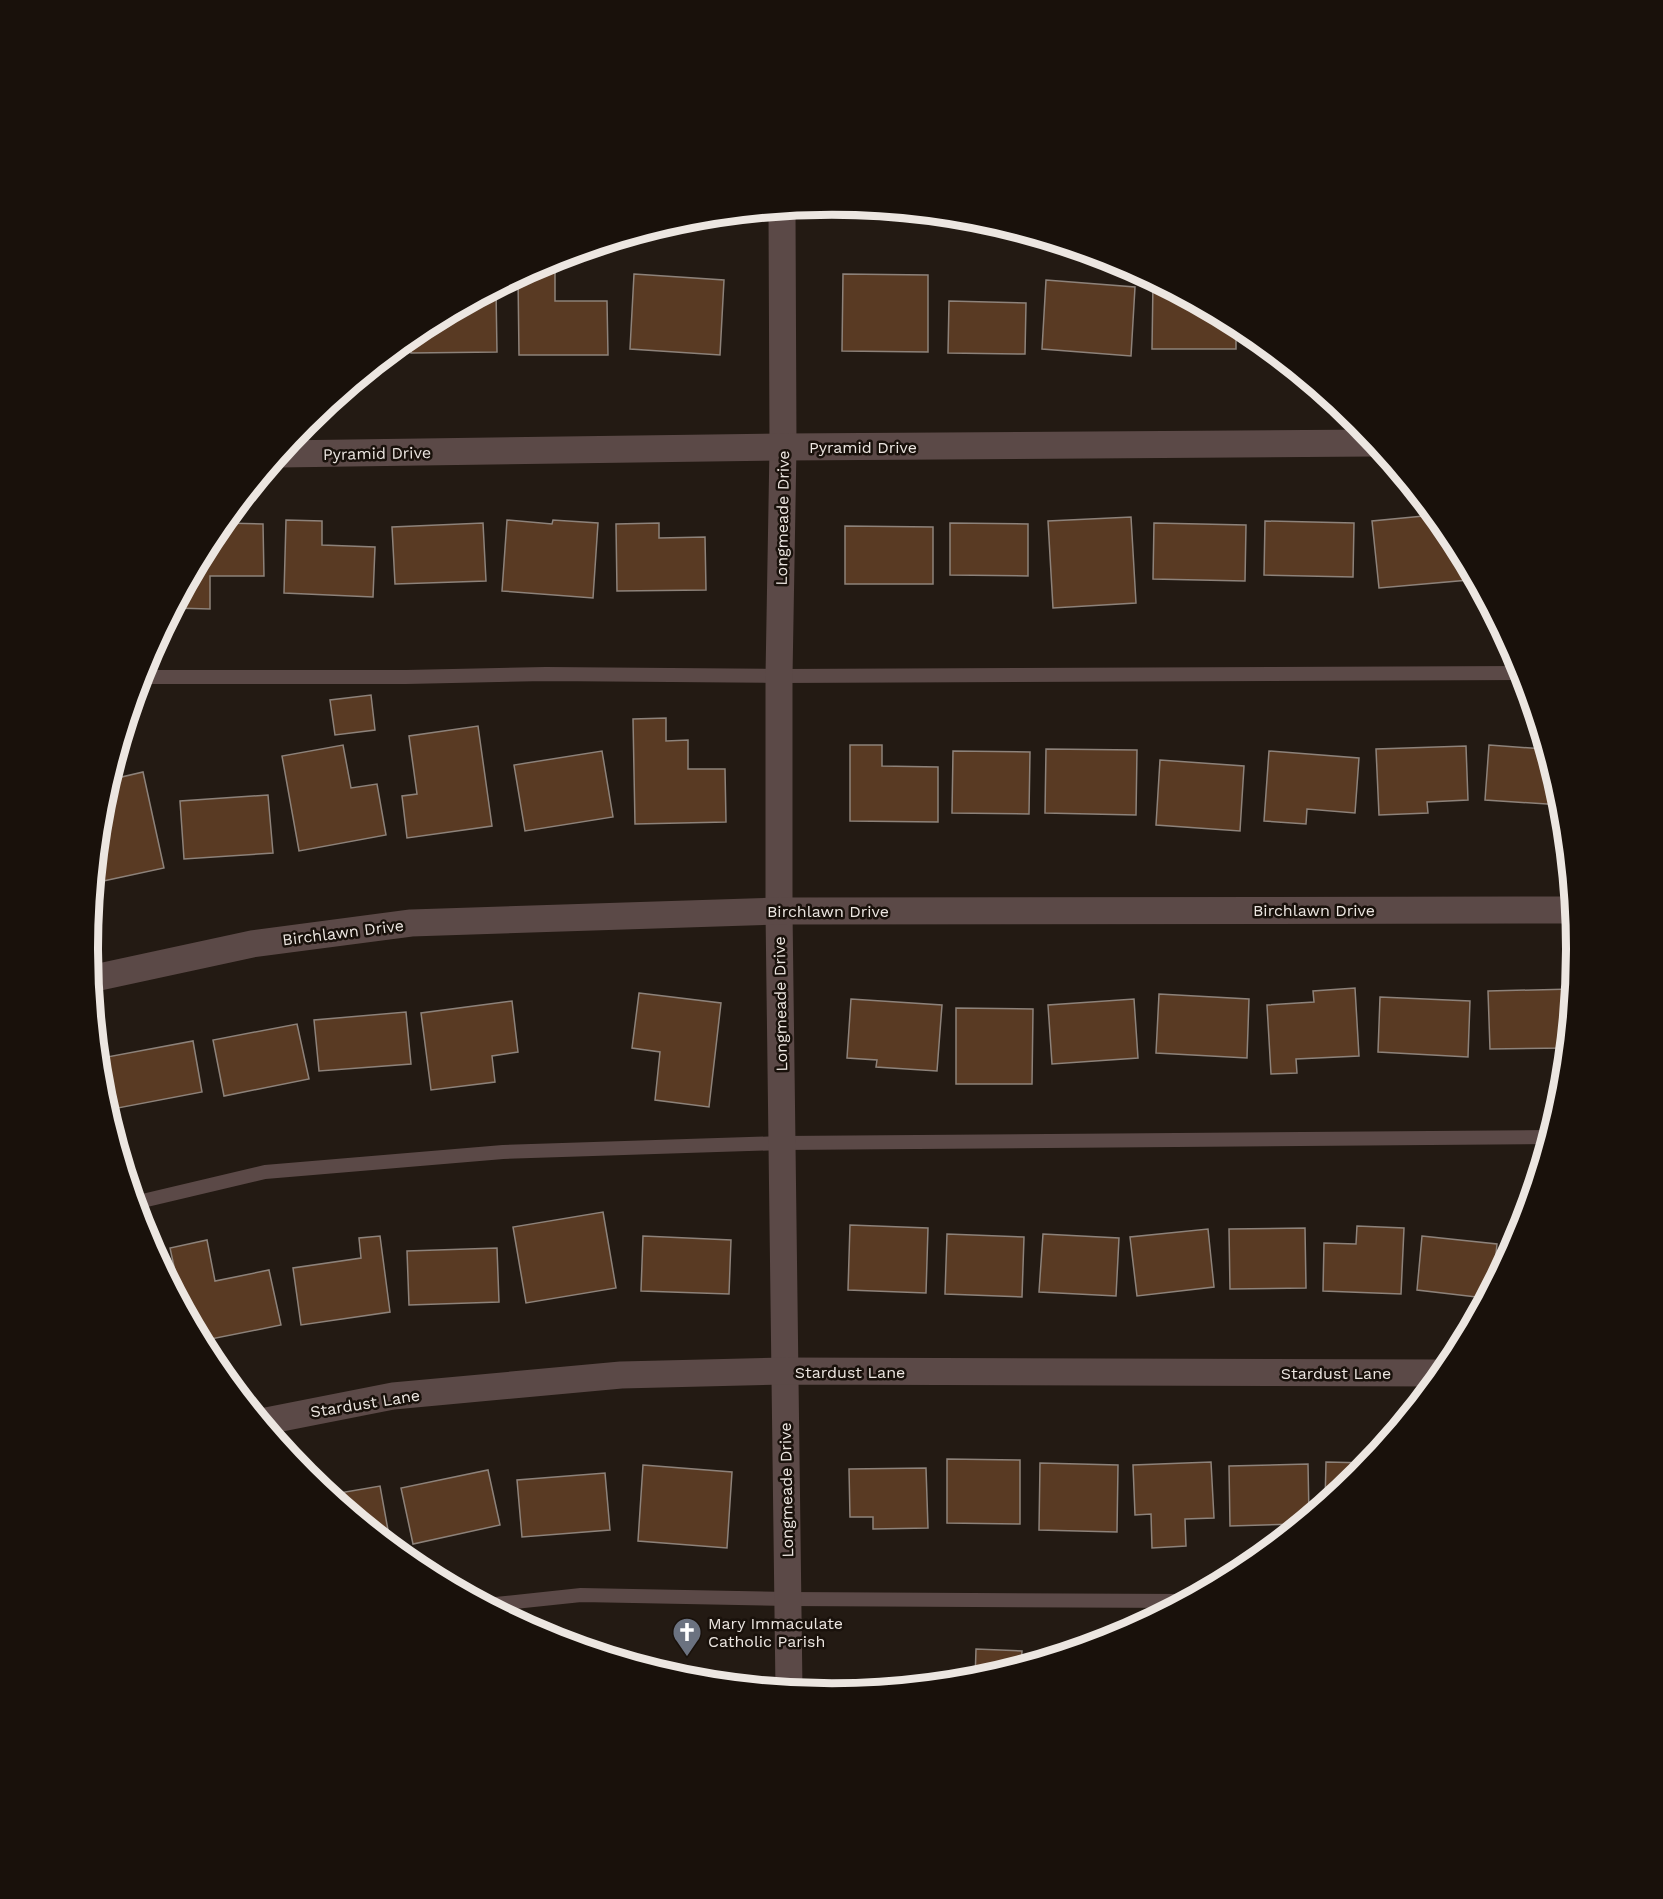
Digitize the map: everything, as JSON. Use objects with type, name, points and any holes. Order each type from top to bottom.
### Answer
[{"type":"street","name":"Longmeade Drive","points":[[782,217],[783,447],[779,676],[779,910],[789,1682]]},
{"type":"street","name":"Pyramid Drive","points":[[291,454],[783,447],[1363,443]]},
{"type":"street","name":"Birchlawn Drive","points":[[99,977],[252,944],[411,923],[779,910],[1564,910]]},
{"type":"street","name":"Stardust Lane","points":[[269,1420],[393,1396],[621,1375],[784,1371],[1430,1374]]},
{"type":"lane","points":[[150,677],[406,678],[546,674],[779,676],[1512,673]]},
{"type":"lane","points":[[142,1201],[265,1172],[502,1152],[782,1143],[1540,1137]]},
{"type":"lane","points":[[499,1604],[581,1595],[788,1599],[1169,1601]]},
{"type":"building","points":[[547,273],[555,273],[555,301],[607,301],[608,355],[519,355],[518,286]]},
{"type":"building","points":[[634,274],[724,280],[720,355],[630,349]]},
{"type":"building","points":[[843,274],[928,275],[928,352],[842,351]]},
{"type":"building","points":[[1046,280],[1135,287],[1131,356],[1042,349]]},
{"type":"building","points":[[1153,290],[1236,337],[1236,349],[1152,349]]},
{"type":"building","points":[[496,297],[497,352],[411,353],[411,348],[424,339]]},
{"type":"building","points":[[949,301],[1026,303],[1025,354],[948,353]]},
{"type":"building","points":[[1423,516],[1466,580],[1379,588],[1372,521]]},
{"type":"building","points":[[1131,517],[1136,603],[1053,608],[1048,521]]},
{"type":"building","points":[[286,520],[322,521],[322,545],[375,547],[373,597],[284,593]]},
{"type":"building","points":[[507,520],[552,524],[553,520],[598,523],[593,598],[502,591]]},
{"type":"building","points":[[1265,521],[1354,523],[1353,577],[1264,575]]},
{"type":"building","points":[[234,523],[263,524],[264,576],[210,576],[210,609],[182,608],[196,582]]},
{"type":"building","points":[[483,523],[486,581],[395,584],[392,527]]},
{"type":"building","points":[[659,523],[659,538],[705,537],[706,590],[617,591],[616,524]]},
{"type":"building","points":[[950,523],[1028,524],[1028,576],[950,575]]},
{"type":"building","points":[[1154,523],[1246,525],[1245,581],[1153,579]]},
{"type":"building","points":[[845,526],[933,527],[933,584],[845,584]]},
{"type":"building","points":[[371,695],[375,730],[335,735],[330,700]]},
{"type":"building","points":[[666,718],[666,741],[688,740],[688,769],[725,769],[726,822],[635,824],[633,719]]},
{"type":"building","points":[[478,726],[492,826],[407,838],[402,796],[417,794],[409,736]]},
{"type":"building","points":[[343,745],[351,788],[377,784],[386,835],[299,851],[282,756]]},
{"type":"building","points":[[850,745],[882,745],[882,766],[938,767],[938,822],[850,821]]},
{"type":"building","points":[[1489,745],[1537,748],[1551,804],[1485,800]]},
{"type":"building","points":[[1466,746],[1468,800],[1427,802],[1428,813],[1379,815],[1376,749]]},
{"type":"building","points":[[1046,749],[1137,750],[1136,815],[1045,813]]},
{"type":"building","points":[[602,751],[613,817],[525,831],[514,765]]},
{"type":"building","points":[[953,751],[1030,752],[1029,814],[952,813]]},
{"type":"building","points":[[1269,751],[1359,758],[1355,813],[1307,809],[1306,824],[1264,821]]},
{"type":"building","points":[[1160,760],[1244,766],[1240,831],[1156,825]]},
{"type":"building","points":[[143,772],[164,868],[101,881],[112,806],[119,778]]},
{"type":"building","points":[[268,795],[273,853],[184,859],[180,801]]},
{"type":"building","points":[[1355,988],[1359,1056],[1296,1059],[1297,1073],[1271,1074],[1267,1005],[1314,1002],[1313,991]]},
{"type":"building","points":[[1564,989],[1558,1048],[1490,1049],[1488,991]]},
{"type":"building","points":[[639,993],[721,1003],[709,1107],[655,1100],[660,1052],[632,1048]]},
{"type":"building","points":[[1159,994],[1249,999],[1247,1058],[1156,1053]]},
{"type":"building","points":[[1380,997],[1470,1001],[1468,1057],[1378,1052]]},
{"type":"building","points":[[851,999],[942,1005],[937,1071],[876,1067],[877,1060],[847,1058]]},
{"type":"building","points":[[1134,999],[1138,1058],[1052,1064],[1048,1005]]},
{"type":"building","points":[[512,1001],[518,1052],[492,1056],[495,1082],[431,1090],[421,1013]]},
{"type":"building","points":[[956,1008],[1033,1009],[1032,1084],[956,1084]]},
{"type":"building","points":[[406,1012],[411,1064],[319,1071],[314,1020]]},
{"type":"building","points":[[297,1024],[309,1079],[224,1096],[213,1040]]},
{"type":"building","points":[[193,1041],[202,1092],[118,1108],[107,1057]]},
{"type":"building","points":[[603,1212],[616,1288],[526,1303],[513,1227]]},
{"type":"building","points":[[850,1225],[928,1228],[926,1293],[848,1290]]},
{"type":"building","points":[[1357,1226],[1404,1228],[1401,1294],[1323,1291],[1324,1243],[1356,1244]]},
{"type":"building","points":[[1305,1228],[1306,1288],[1230,1289],[1229,1229]]},
{"type":"building","points":[[1208,1229],[1214,1287],[1137,1296],[1130,1237]]},
{"type":"building","points":[[947,1234],[1024,1237],[1022,1297],[945,1294]]},
{"type":"building","points":[[1043,1234],[1119,1238],[1116,1296],[1039,1292]]},
{"type":"building","points":[[380,1236],[390,1312],[301,1325],[293,1268],[361,1258],[359,1238]]},
{"type":"building","points":[[643,1236],[731,1240],[729,1294],[641,1291]]},
{"type":"building","points":[[1422,1236],[1497,1244],[1495,1263],[1478,1297],[1417,1290]]},
{"type":"building","points":[[207,1240],[215,1281],[269,1270],[281,1325],[210,1339],[177,1282],[170,1248]]},
{"type":"building","points":[[497,1248],[499,1302],[409,1305],[407,1251]]},
{"type":"building","points":[[947,1459],[1020,1460],[1020,1524],[947,1523]]},
{"type":"building","points":[[1211,1462],[1214,1518],[1185,1519],[1186,1546],[1152,1548],[1151,1514],[1135,1515],[1133,1465]]},
{"type":"building","points":[[1326,1462],[1357,1463],[1351,1469],[1325,1492]]},
{"type":"building","points":[[1040,1463],[1118,1465],[1117,1532],[1039,1530]]},
{"type":"building","points":[[1308,1464],[1309,1506],[1287,1524],[1230,1526],[1229,1466]]},
{"type":"building","points":[[643,1465],[732,1472],[727,1548],[638,1541]]},
{"type":"building","points":[[926,1468],[928,1528],[873,1529],[873,1517],[850,1517],[849,1469]]},
{"type":"building","points":[[488,1470],[500,1525],[413,1544],[401,1488]]},
{"type":"building","points":[[605,1473],[610,1530],[522,1537],[517,1480]]},
{"type":"building","points":[[380,1486],[389,1535],[385,1532],[339,1493]]},
{"type":"building","points":[[976,1649],[1022,1651],[1022,1658],[975,1669]]},
{"type":"place","name":"Mary Immaculate Catholic Parish","points":[[687,1658]]}]
